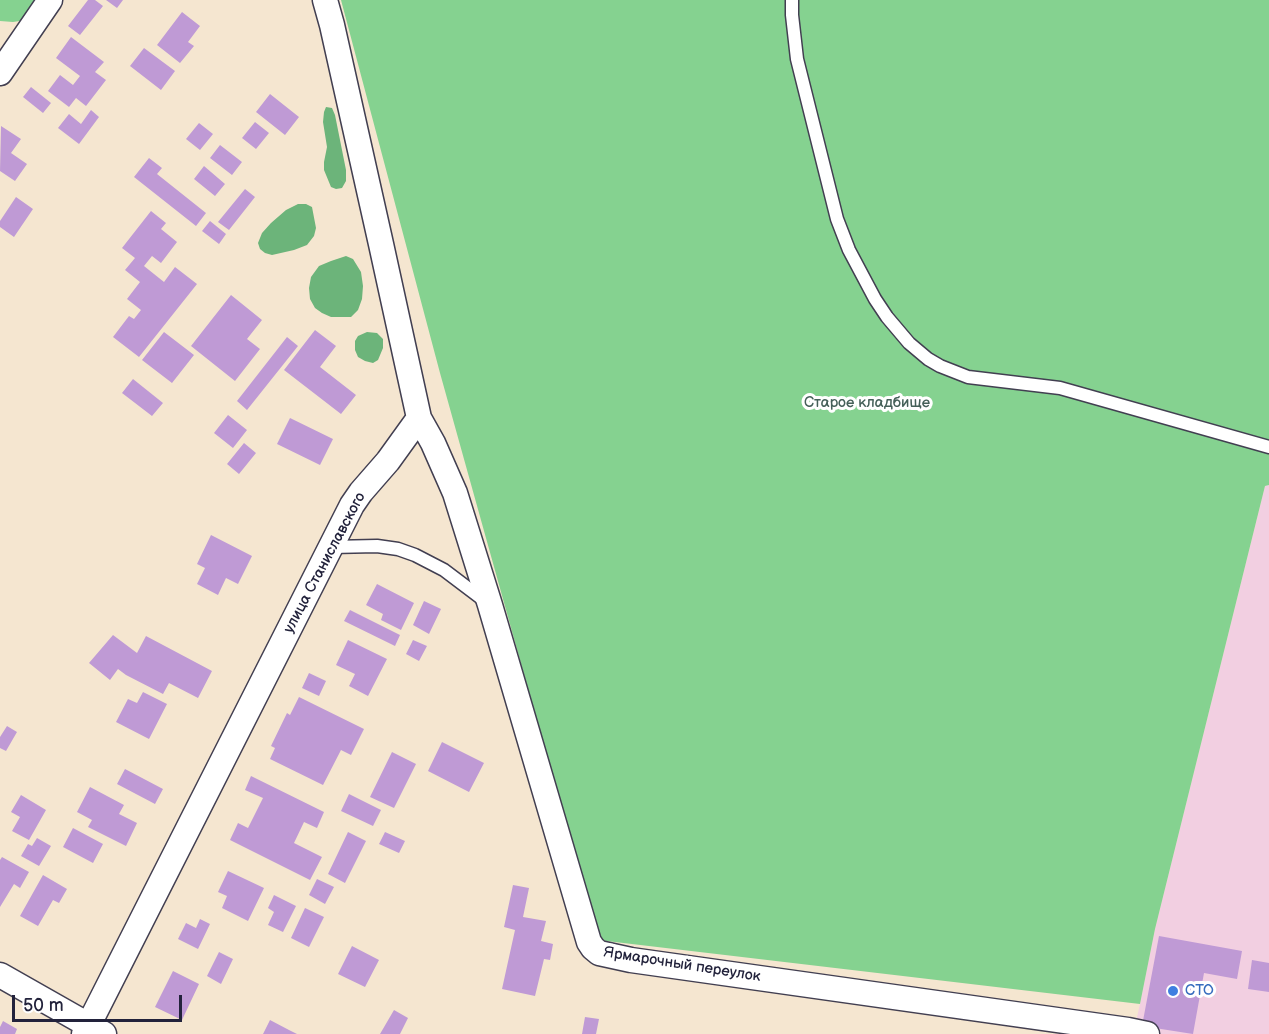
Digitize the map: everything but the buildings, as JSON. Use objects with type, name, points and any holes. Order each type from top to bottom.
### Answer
[{"type":"street","points":[[0,73],[50,0]]},
{"type":"street","points":[[325,0],[419,418]]},
{"type":"street","name":"улица Станиславского","points":[[92,1031],[357,498],[388,461],[419,418]]},
{"type":"street","name":"Ярмарочный переулок","points":[[419,418],[433,443],[455,493],[589,942],[598,953],[631,960],[1147,1034]]},
{"type":"street","points":[[0,975],[92,1031]]},
{"type":"lane","points":[[792,0],[797,59],[837,219],[849,250],[875,299],[898,332],[909,343],[940,366],[968,377],[1060,388],[1269,447]]},
{"type":"lane","points":[[331,547],[377,546],[398,549],[415,555],[444,570],[490,605]]},
{"type":"shaded area","points":[[1269,485],[1269,1034],[1160,1034],[1135,1026],[1155,929],[1265,486]]},
{"type":"green space","points":[[0,0],[40,0],[26,20],[13,22],[0,21]]},
{"type":"green space","name":"Старое кладбище","points":[[341,0],[1269,0],[1269,485],[1265,486],[1155,929],[1140,1004],[598,940],[440,373]]},
{"type":"green space","points":[[326,107],[332,108],[335,115],[346,170],[346,181],[342,188],[336,189],[331,187],[324,170],[327,147],[323,122]]},
{"type":"green space","points":[[298,204],[312,207],[316,228],[314,236],[307,245],[294,250],[272,255],[265,253],[260,249],[258,243],[262,233],[286,210]]},
{"type":"green space","points":[[346,256],[353,259],[361,272],[362,299],[358,310],[351,317],[331,317],[315,308],[310,299],[311,277],[319,266]]},
{"type":"green space","points":[[367,332],[377,333],[383,339],[383,348],[378,360],[373,363],[358,357],[355,350],[355,341],[358,336]]},
{"type":"place","name":"СТО","points":[[1173,991]]}]
